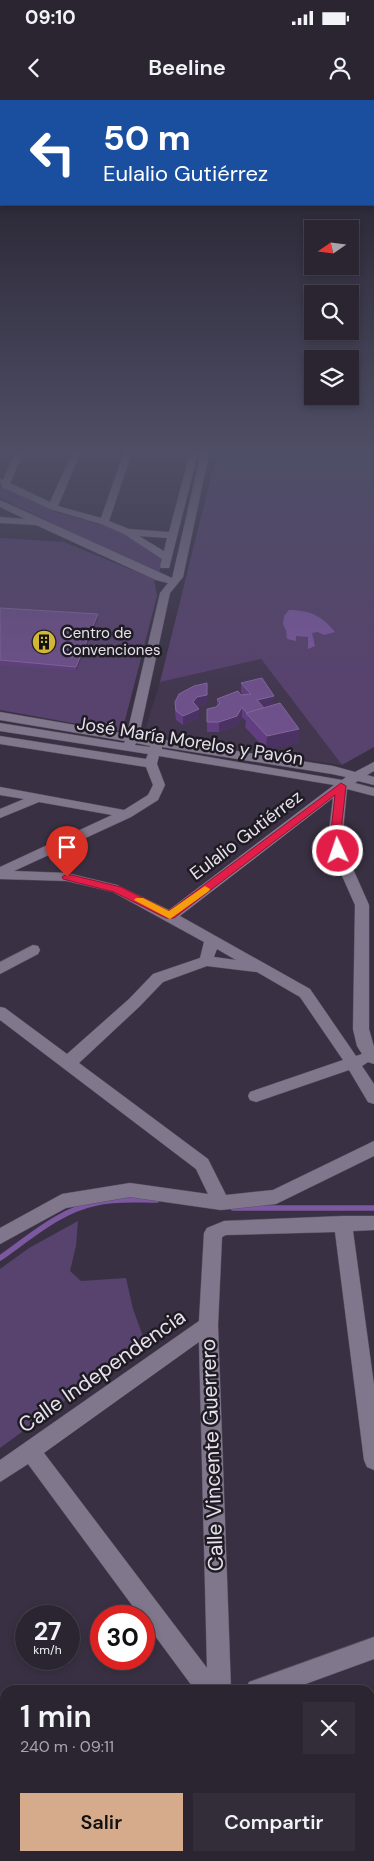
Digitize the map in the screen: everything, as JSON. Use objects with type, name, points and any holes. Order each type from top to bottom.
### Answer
[{"type":"street","points":[[58,531],[160,578],[175,582]]},
{"type":"street","points":[[165,593],[160,578],[173,531]]},
{"type":"street","points":[[130,744],[165,593],[178,577],[188,531]]},
{"type":"street","points":[[127,532],[172,536]]},
{"type":"street","points":[[127,532],[167,558]]},
{"type":"street","name":"José María Morelos y Pavón","points":[[0,716],[130,744],[154,753],[374,792]]},
{"type":"street","name":"José María Morelos y Pavón","points":[[0,727],[130,744]]},
{"type":"street","points":[[0,740],[154,753],[159,785],[153,797],[126,814],[0,873]]},
{"type":"street","name":"José María Morelos y Pavón","points":[[154,753],[332,770],[374,781]]},
{"type":"street","name":"Eulalio Gutiérrez","points":[[170,916],[342,785],[374,766]]},
{"type":"street","points":[[342,785],[336,831],[338,851],[362,904],[374,923]]},
{"type":"street","points":[[0,791],[126,814]]},
{"type":"street","points":[[0,814],[38,798]]},
{"type":"street","points":[[0,873],[67,877],[117,889],[170,916],[305,993],[349,1057],[374,1098]]},
{"type":"street","points":[[362,904],[361,1029],[365,1046],[373,1059]]},
{"type":"street","points":[[206,961],[212,940]]},
{"type":"street","points":[[0,969],[33,950]]},
{"type":"street","points":[[68,1063],[134,1003],[158,978],[206,961],[264,970]]},
{"type":"street","points":[[0,1012],[202,1164],[221,1203]]},
{"type":"street","points":[[256,1096],[349,1057],[373,1059]]},
{"type":"street","points":[[0,1237],[62,1200],[130,1190],[221,1203],[276,1197],[374,1148]]},
{"type":"street","points":[[374,1223],[343,1223],[374,1460]]},
{"type":"street","name":"Calle Vincente Guerrero","points":[[219,1685],[208,1325],[214,1233],[224,1228],[343,1223]]},
{"type":"street","name":"Calle Independencia","points":[[0,1472],[208,1325]]},
{"type":"street","points":[[30,1451],[205,1685]]},
{"type":"street","points":[[271,1685],[374,1648]]},
{"type":"shaded area","points":[[69,531],[119,531],[162,559],[159,574]]},
{"type":"shaded area","points":[[198,531],[374,531],[374,747],[342,765],[261,659],[160,682]]},
{"type":"shaded area","points":[[0,538],[64,542],[154,579],[157,596],[122,732],[0,710]]},
{"type":"shaded area","points":[[289,610],[303,611],[315,615],[335,632],[324,635],[318,632],[312,633],[315,646],[308,649],[308,637],[296,636],[296,641],[287,639],[283,624],[284,616]]},
{"type":"shaded area","points":[[261,659],[342,765],[143,736],[160,682]]},
{"type":"shaded area","points":[[78,1221],[76,1246],[70,1271],[81,1281],[126,1278],[133,1309],[145,1342],[0,1448],[0,1269],[29,1248]]},
{"type":"building","name":"Centro de Convenciones","points":[[0,608],[98,614],[76,667],[0,660]]},
{"type":"building","points":[[262,678],[274,696],[257,700],[264,708],[247,713],[242,707],[237,716],[219,722],[207,722],[207,709],[216,707],[220,703],[217,699],[238,691],[241,695],[251,694],[241,683]]},
{"type":"building","points":[[207,683],[207,695],[197,697],[193,702],[199,709],[183,716],[176,711],[175,702],[179,694],[194,686]]},
{"type":"building","points":[[280,703],[299,729],[267,736],[246,713]]},
{"type":"waterway","points":[[0,1258],[57,1218],[83,1207],[111,1200],[157,1200]]},
{"type":"waterway","points":[[233,1208],[374,1208]]},
{"type":"slow traffic","points":[[139,900],[170,916],[205,889]]},
{"type":"place","name":"Centro de Convenciones","points":[[44,642]]},
{"type":"route","points":[[67,877],[117,889],[170,916],[341,786],[336,831],[338,851]]}]
